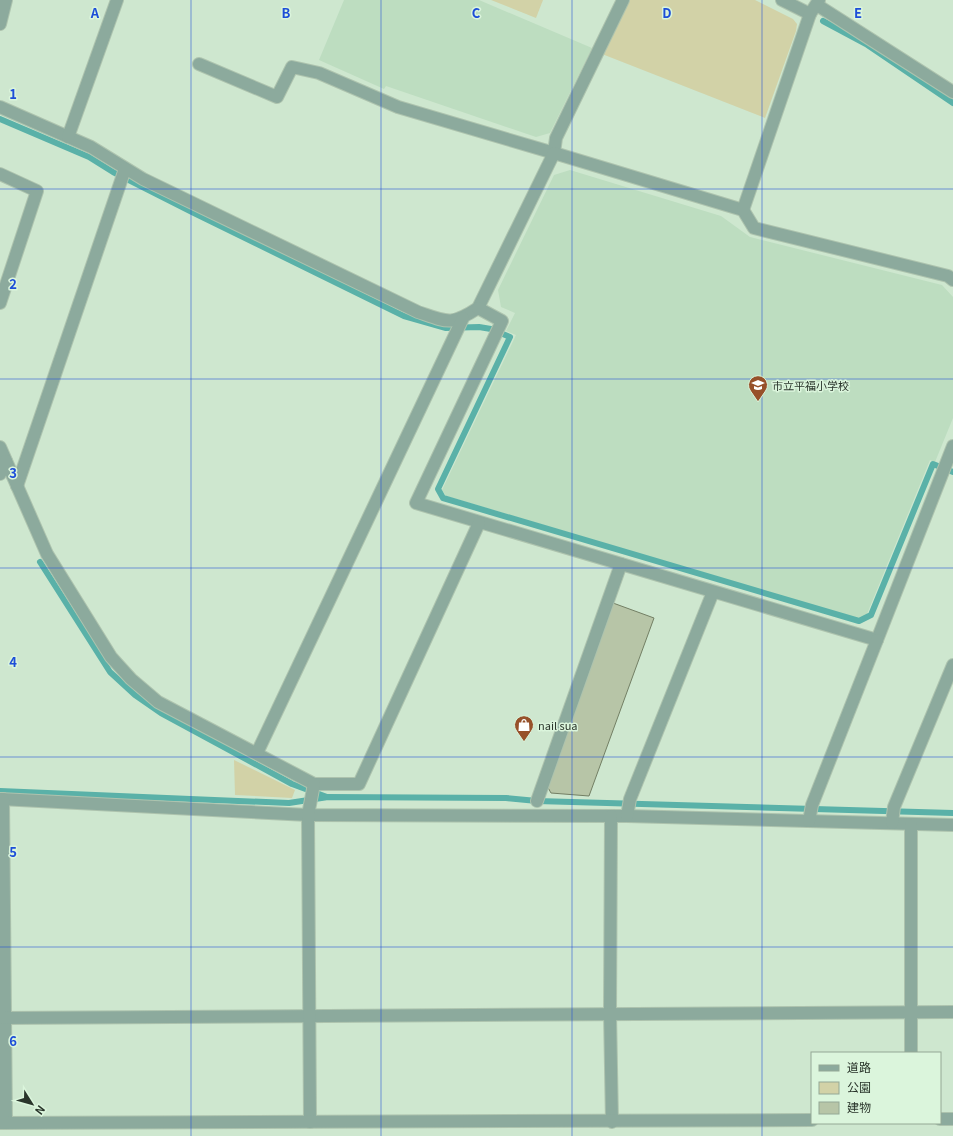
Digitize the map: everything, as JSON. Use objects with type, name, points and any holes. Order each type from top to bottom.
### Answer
[{"type":"street","points":[[0,24],[6,0]]},
{"type":"street","points":[[68,137],[117,0]]},
{"type":"street","points":[[257,753],[460,324],[478,308],[554,153],[556,138],[623,0]]},
{"type":"street","points":[[782,0],[816,6],[953,92]]},
{"type":"street","points":[[743,210],[816,6]]},
{"type":"street","points":[[199,64],[277,96],[292,67],[319,73],[398,107],[743,210],[754,228],[948,276],[953,280]]},
{"type":"street","points":[[0,107],[91,148],[123,175],[418,312],[447,322],[460,324]]},
{"type":"street","points":[[0,174],[37,191],[0,303]]},
{"type":"street","points":[[17,486],[123,175]]},
{"type":"street","points":[[478,308],[502,321],[416,503],[479,523],[877,640]]},
{"type":"street","points":[[0,447],[47,554],[111,656],[131,679],[158,702],[257,753],[313,787],[359,784],[479,523]]},
{"type":"street","points":[[810,814],[949,459]]},
{"type":"street","points":[[0,474],[6,461]]},
{"type":"street","points":[[536,801],[621,564]]},
{"type":"street","points":[[629,808],[713,592]]},
{"type":"street","points":[[893,815],[953,665]]},
{"type":"street","points":[[310,1122],[309,810],[313,787]]},
{"type":"street","points":[[811,1120],[612,1122],[3,1123],[1,799],[309,810],[611,816],[629,808],[810,814],[893,815],[911,825],[953,826]]},
{"type":"street","points":[[611,816],[610,1014],[612,1122]]},
{"type":"street","points":[[911,825],[911,1052]]},
{"type":"street","points":[[3,1017],[309,1017],[953,1012]]},
{"type":"street","points":[[941,1119],[953,1119]]},
{"type":"shaded area","points":[[344,0],[479,0],[592,48],[550,133],[536,137],[386,86],[384,89],[319,60]]},
{"type":"shaded area","points":[[570,170],[721,216],[750,237],[942,285],[953,297],[953,418],[935,462],[930,460],[867,614],[860,619],[446,496],[442,490],[516,335],[506,331],[515,313],[501,307],[498,290],[554,175]]},
{"type":"green space","points":[[491,0],[543,0],[536,18]]},
{"type":"green space","points":[[630,0],[755,0],[793,19],[797,24],[796,31],[765,118],[602,54]]},
{"type":"green space","points":[[234,760],[295,790],[292,798],[235,795]]},
{"type":"building","points":[[613,603],[654,618],[589,796],[551,793],[546,784]]},
{"type":"waterway","points":[[823,21],[866,44],[953,103]]},
{"type":"waterway","points":[[0,119],[89,157],[113,172],[192,212],[404,316],[446,328],[479,327],[491,329],[510,337],[438,489],[443,498],[859,621],[871,615],[933,464],[953,472]]},
{"type":"waterway","points":[[40,562],[110,672],[135,695],[161,713],[292,784],[327,797]]},
{"type":"waterway","points":[[0,791],[289,803],[328,797],[506,798],[537,801],[953,813]]},
{"type":"place","name":"市立平福小学校","points":[[758,402]]},
{"type":"place","name":"nail sua","points":[[524,742]]}]
